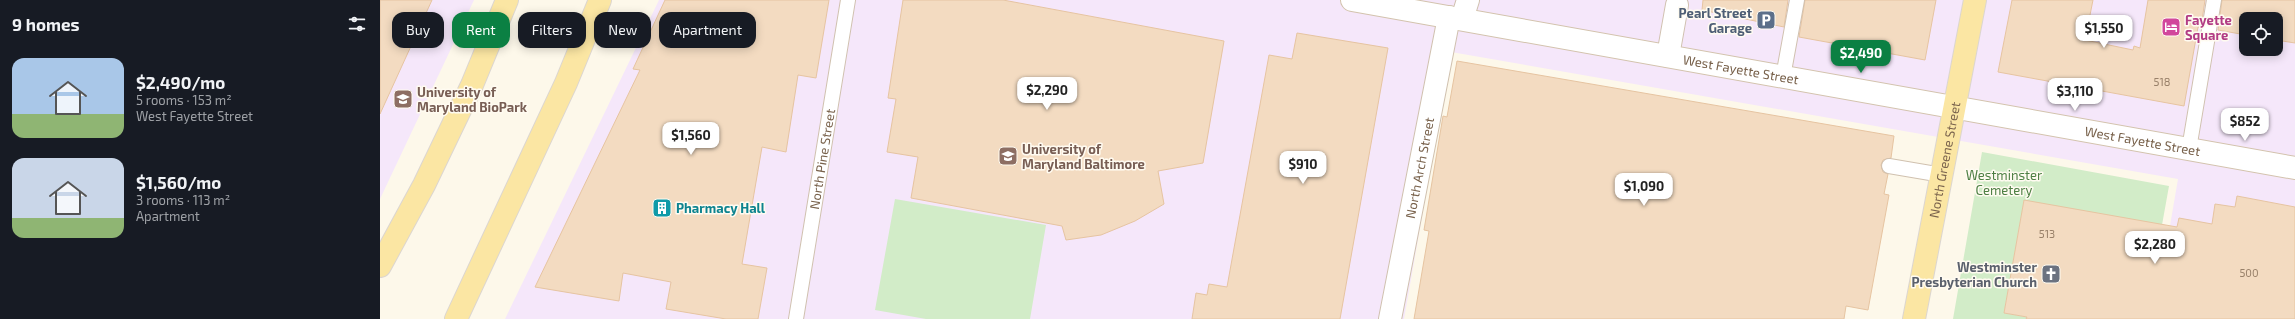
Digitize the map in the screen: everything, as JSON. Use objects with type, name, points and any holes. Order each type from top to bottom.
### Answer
[{"type":"main road","points":[[380,266],[424,185],[472,85],[507,0]]},
{"type":"main road","points":[[456,319],[566,83],[600,0]]},
{"type":"main road","name":"West Fayette Street","points":[[1352,0],[1460,12],[1668,56],[2295,168]]},
{"type":"main road","name":"North Greene Street","points":[[1914,319],[1975,0]]},
{"type":"main road","points":[[1668,56],[1678,5]]},
{"type":"main road","name":"North Arch Street","points":[[1390,319],[1460,12]]},
{"type":"lane","name":"North Pine Street","points":[[796,319],[848,0]]},
{"type":"lane","points":[[1783,77],[1797,0]]},
{"type":"lane","points":[[2189,149],[2214,0]]},
{"type":"lane","points":[[1889,166],[1942,175]]},
{"type":"shaded area","name":"University of Maryland BioPark","points":[[380,0],[474,0],[468,12],[452,12],[452,47],[380,199]]},
{"type":"shaded area","name":"University of Maryland Baltimore","points":[[659,0],[2295,0],[2295,319],[2154,319],[2178,179],[1451,52],[1404,319],[505,319],[636,48],[651,48],[651,17]]},
{"type":"green space","name":"Westminster Cemetery","points":[[1982,152],[2169,186],[2162,225],[2024,201],[2004,313],[2027,317],[2026,319],[1953,319]]},
{"type":"green space","points":[[895,199],[1046,225],[1030,319],[926,319],[875,310]]},
{"type":"building","points":[[380,0],[432,0],[427,12],[392,12],[392,48],[410,48],[380,114]]},
{"type":"building","name":"Pharmacy Hall","points":[[665,0],[829,0],[816,78],[798,75],[786,152],[762,147],[742,264],[767,268],[758,319],[726,319],[666,309],[671,282],[623,273],[619,301],[535,287],[640,70],[633,69],[643,48],[651,48],[651,30],[659,13],[659,48],[756,48],[756,12],[659,12]]},
{"type":"building","points":[[903,0],[1003,0],[1224,41],[1203,163],[1158,171],[1164,204],[1135,221],[1101,235],[1066,240],[1062,226],[911,198],[918,157],[887,152],[896,99],[888,98]]},
{"type":"building","name":"Pearl Street Garage","points":[[1703,0],[1788,0],[1784,27],[1702,10]]},
{"type":"building","points":[[1805,0],[1936,0],[1925,60],[1799,37]]},
{"type":"building","points":[[2012,0],[2093,0],[2085,40],[2133,50],[2134,46],[2140,48],[2148,0],[2205,0],[2201,27],[2198,27],[2184,106],[1998,72]]},
{"type":"building","points":[[2222,0],[2295,0],[2295,43],[2283,41],[2283,12],[2239,12],[2239,34],[2218,30]]},
{"type":"building","points":[[1297,33],[1388,48],[1340,319],[1192,319],[1196,293],[1207,295],[1209,284],[1227,287],[1269,55],[1292,59]]},
{"type":"building","points":[[1457,61],[1894,136],[1891,158],[1883,160],[1881,165],[1883,172],[1888,174],[1884,194],[1889,195],[1868,310],[1846,306],[1844,319],[1414,319],[1429,231],[1424,230],[1443,116],[1447,117]]},
{"type":"building","points":[[2237,196],[2295,207],[2295,319],[2026,319],[2027,317],[2004,313],[2024,200],[2177,227],[2179,218],[2212,224],[2215,204],[2235,207]]},
{"type":"place","name":"Pearl Street Garage","points":[[1766,20]]},
{"type":"place","name":"Fayette Square","points":[[2171,27]]},
{"type":"place","name":"University of Maryland BioPark","points":[[403,99]]},
{"type":"place","name":"University of Maryland Baltimore","points":[[1008,156]]},
{"type":"place","name":"Pharmacy Hall","points":[[662,208]]},
{"type":"place","name":"Westminster Presbyterian Church","points":[[2051,274]]}]
